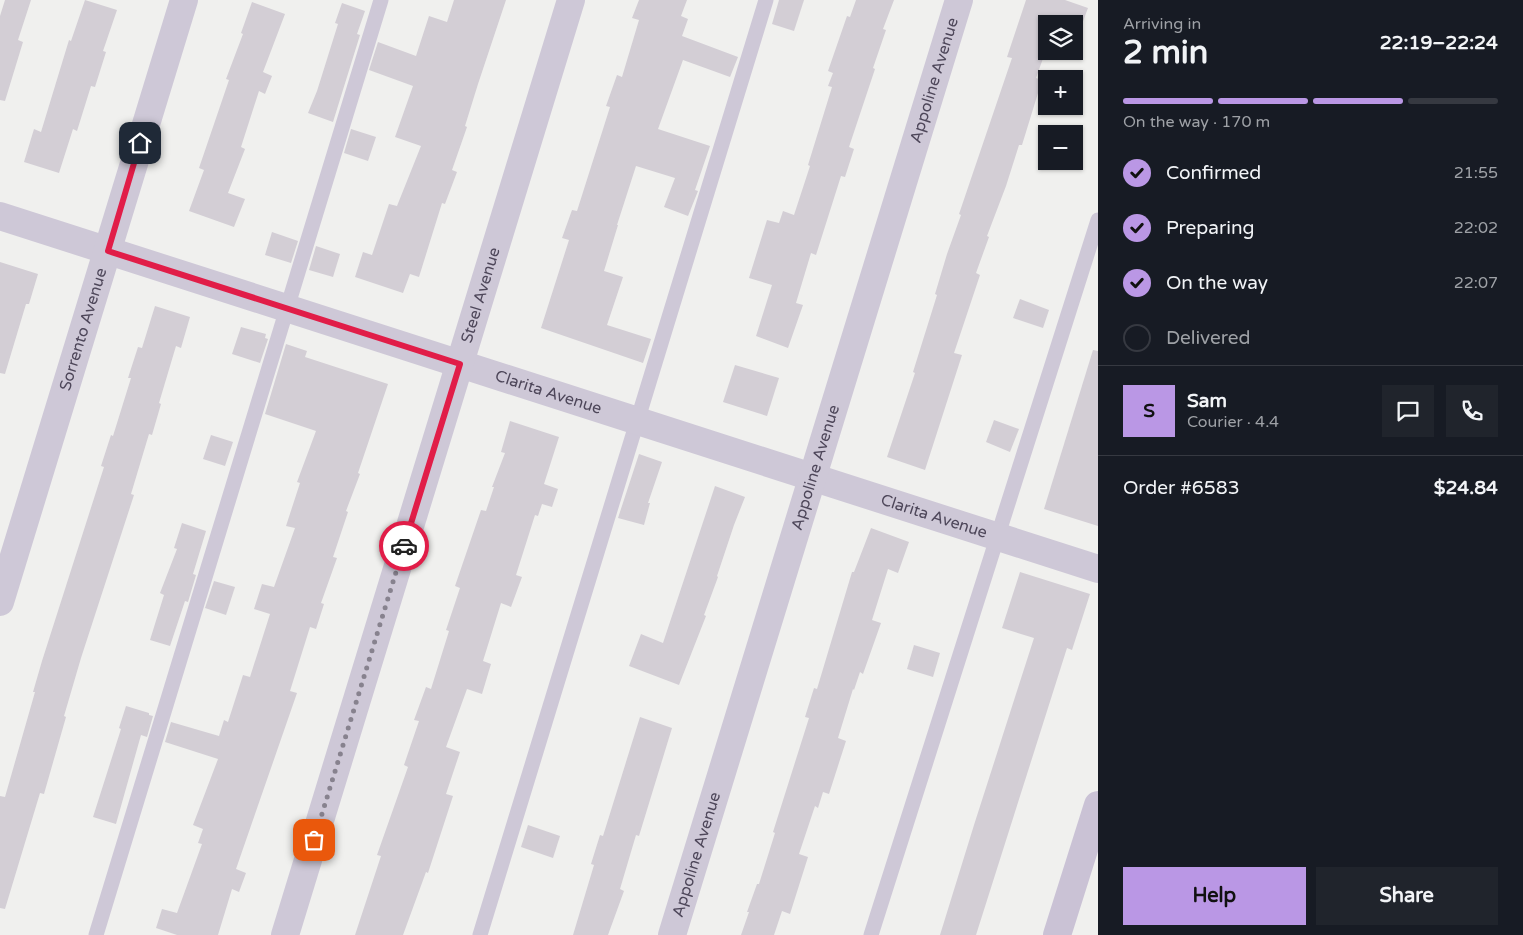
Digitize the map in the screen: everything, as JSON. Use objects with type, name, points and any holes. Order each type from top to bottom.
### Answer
[{"type":"street","name":"Sorrento Avenue","points":[[0,602],[184,0]]},
{"type":"street","name":"Steel Avenue","points":[[285,935],[571,0]]},
{"type":"street","name":"Appoline Avenue","points":[[672,935],[959,0]]},
{"type":"street","name":"Clarita Avenue","points":[[0,216],[1098,569]]},
{"type":"street","points":[[1057,935],[1098,804]]},
{"type":"lane","points":[[96,935],[381,0]]},
{"type":"lane","points":[[480,935],[766,0]]},
{"type":"lane","points":[[871,935],[1098,220]]},
{"type":"building","points":[[5,0],[31,0],[18,40],[23,42],[5,101],[0,100],[0,16]]},
{"type":"building","points":[[85,0],[117,10],[103,51],[106,52],[95,87],[91,86],[77,131],[73,129],[59,173],[24,162],[34,129],[41,132],[69,40],[71,41]]},
{"type":"building","points":[[454,0],[506,0],[452,170],[457,172],[445,204],[442,203],[419,277],[410,274],[403,293],[355,277],[363,252],[372,255],[389,204],[397,206],[421,146],[395,137],[413,86],[369,70],[378,42],[416,56],[429,16],[447,22]]},
{"type":"building","points":[[639,0],[687,0],[681,16],[688,19],[682,36],[738,57],[730,77],[683,60],[658,129],[710,146],[695,190],[698,191],[688,216],[664,207],[675,178],[636,166],[617,225],[604,271],[623,277],[607,325],[651,339],[643,363],[541,328],[569,240],[562,238],[572,210],[577,211],[610,107],[606,106],[617,75],[622,77],[639,20],[632,18]]},
{"type":"building","points":[[779,0],[804,0],[794,31],[772,24]]},
{"type":"building","points":[[856,0],[894,0],[883,29],[886,30],[873,68],[875,69],[849,147],[854,149],[845,177],[841,176],[816,255],[811,253],[796,303],[803,305],[788,348],[756,336],[772,285],[749,278],[767,220],[779,223],[783,211],[794,215],[832,87],[828,86],[833,73],[828,71],[847,16],[850,17]]},
{"type":"building","points":[[1026,0],[1065,0],[1088,8],[1083,21],[1083,15],[1038,15],[1038,60],[1042,60],[1036,78],[1038,79],[1038,93],[1022,145],[1019,145],[987,236],[989,237],[976,273],[980,275],[954,353],[962,355],[925,470],[887,457],[915,373],[913,372],[937,295],[935,294],[961,215],[959,214],[1012,58],[1007,57]]},
{"type":"building","points":[[252,2],[285,14],[263,72],[272,76],[265,94],[259,91],[241,147],[245,149],[228,193],[245,199],[234,227],[189,211],[204,170],[199,168],[229,80],[226,79],[243,34],[241,33]]},
{"type":"building","points":[[342,3],[365,11],[357,34],[360,35],[333,122],[308,113],[317,91],[338,24],[335,23]]},
{"type":"building","points":[[351,129],[376,137],[368,161],[344,153]]},
{"type":"building","points":[[272,232],[298,241],[291,263],[265,255]]},
{"type":"building","points":[[316,246],[340,254],[333,277],[309,270]]},
{"type":"building","points":[[0,262],[38,274],[29,304],[26,304],[5,374],[0,373]]},
{"type":"building","points":[[1020,299],[1049,310],[1043,328],[1013,318]]},
{"type":"building","points":[[155,306],[190,317],[181,348],[176,346],[159,403],[161,404],[152,435],[149,434],[131,494],[134,495],[81,658],[44,794],[40,793],[5,909],[0,908],[0,796],[5,797],[42,661],[104,467],[101,466],[111,435],[113,436],[131,378],[128,378],[138,347],[142,348]]},
{"type":"building","points":[[241,327],[266,334],[265,338],[268,339],[260,363],[232,354]]},
{"type":"building","points":[[286,344],[307,351],[305,357],[388,384],[358,473],[360,474],[346,511],[348,512],[333,557],[337,558],[321,603],[324,604],[316,629],[310,627],[290,691],[297,693],[236,869],[246,873],[239,892],[232,889],[218,935],[177,935],[156,928],[162,909],[177,913],[202,844],[198,843],[203,829],[193,825],[218,759],[165,742],[171,722],[219,736],[224,720],[228,722],[243,675],[250,677],[270,614],[254,609],[262,584],[274,587],[295,528],[286,526],[300,483],[297,482],[316,431],[265,414]]},
{"type":"building","points":[[1093,350],[1098,351],[1098,526],[1044,509]]},
{"type":"building","points":[[735,365],[779,378],[767,416],[723,402]]},
{"type":"building","points":[[994,420],[1019,429],[1010,452],[986,442]]},
{"type":"building","points":[[510,421],[559,437],[544,484],[558,489],[552,507],[542,504],[538,516],[535,515],[516,575],[522,577],[511,607],[501,603],[483,661],[491,664],[482,694],[467,689],[446,747],[460,752],[446,794],[453,796],[428,873],[426,872],[403,935],[355,935],[381,856],[377,855],[408,767],[404,765],[419,721],[414,720],[426,687],[431,689],[449,631],[446,630],[460,588],[455,586],[481,510],[486,511],[494,487],[492,487],[505,453],[501,452]]},
{"type":"building","points":[[211,435],[233,442],[225,466],[203,459]]},
{"type":"building","points":[[639,454],[662,462],[648,503],[650,503],[644,525],[618,518]]},
{"type":"building","points":[[715,486],[745,497],[704,615],[706,616],[679,685],[629,666],[641,634],[663,643]]},
{"type":"building","points":[[182,523],[206,531],[193,574],[196,575],[188,602],[185,601],[170,646],[150,640],[164,595],[160,593],[177,549],[174,548]]},
{"type":"building","points":[[871,528],[909,542],[898,573],[888,569],[872,620],[881,623],[863,674],[860,672],[853,689],[838,738],[846,741],[829,794],[823,792],[818,808],[815,806],[799,854],[808,857],[790,914],[782,911],[774,935],[741,935],[749,912],[747,912],[757,884],[759,884],[775,833],[773,832],[809,718],[805,717],[814,688],[817,689],[852,572],[854,572]]},
{"type":"building","points":[[1020,572],[1090,594],[1072,650],[1067,648],[976,935],[940,935],[1034,638],[1002,628]]},
{"type":"building","points":[[214,581],[235,587],[226,615],[205,608]]},
{"type":"building","points":[[914,645],[940,653],[933,677],[907,669]]},
{"type":"building","points":[[126,706],[153,716],[147,737],[141,735],[116,824],[93,817],[121,729],[119,728]]},
{"type":"building","points":[[640,717],[672,728],[639,836],[636,835],[620,889],[624,891],[608,935],[573,935],[594,865],[591,864],[600,835],[603,836]]},
{"type":"building","points":[[528,825],[560,836],[553,858],[521,847]]},
{"type":"way so far","points":[[314,840],[404,546]]},
{"type":"route","points":[[140,143],[108,251],[460,364],[404,546]]}]
